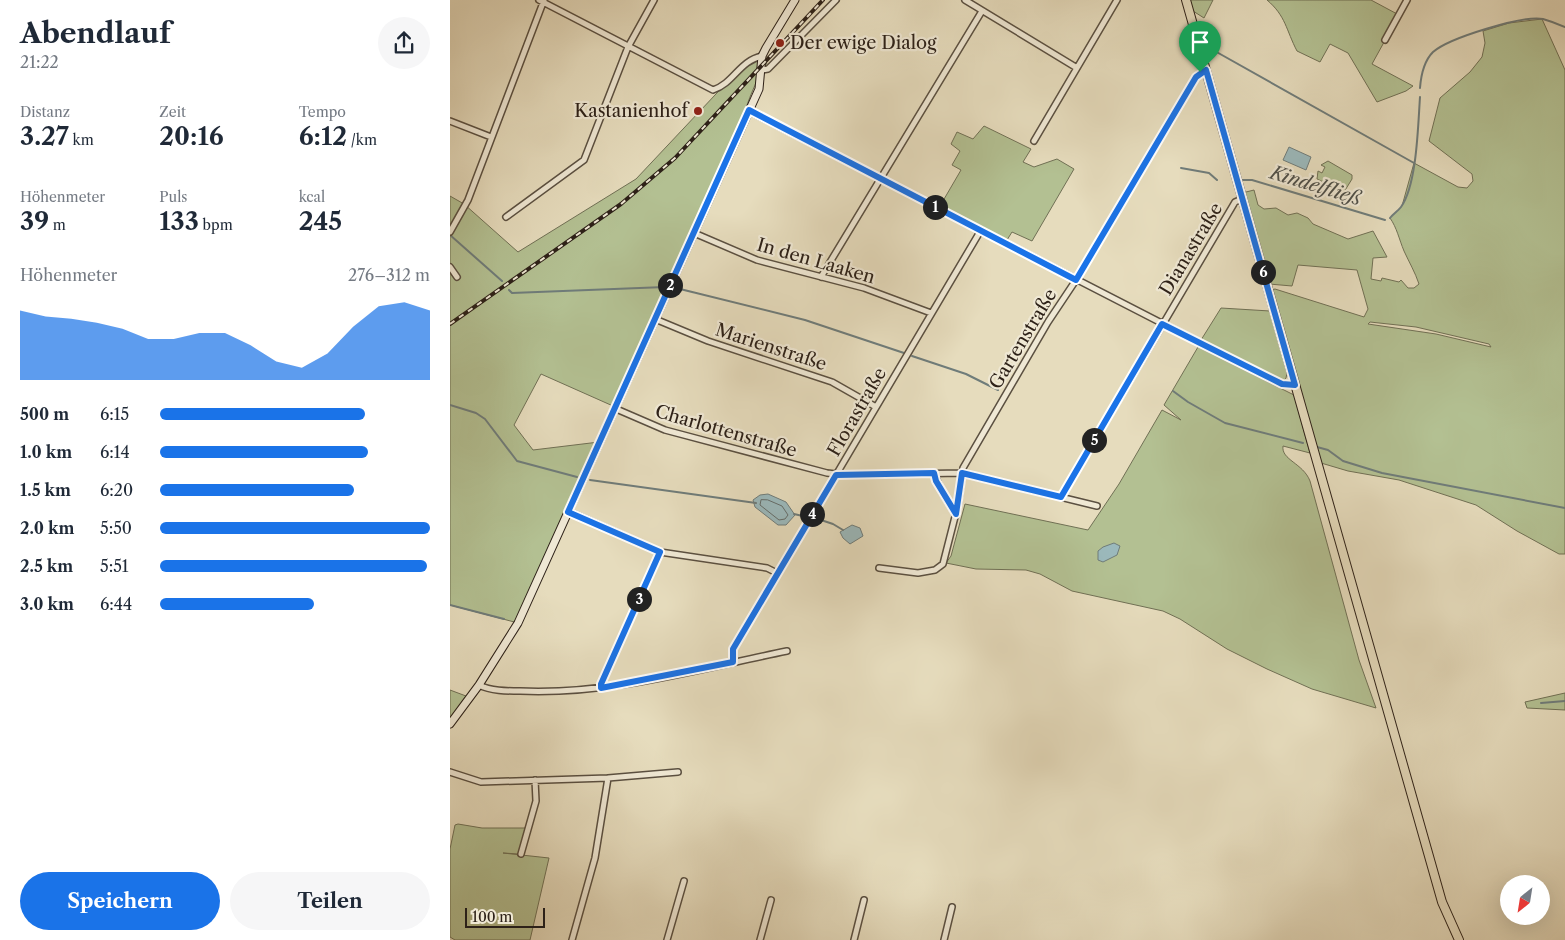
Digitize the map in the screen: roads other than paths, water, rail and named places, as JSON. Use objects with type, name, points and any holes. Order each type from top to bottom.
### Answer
[{"type":"main road","points":[[450,724],[518,623],[759,89],[762,56],[795,0]]},
{"type":"main road","points":[[1186,0],[1442,902],[1459,940]]},
{"type":"street","points":[[506,217],[584,160],[628,46],[654,0]]},
{"type":"street","points":[[762,70],[768,69],[836,0]]},
{"type":"street","points":[[965,0],[1077,68]]},
{"type":"street","points":[[1034,141],[1117,0]]},
{"type":"street","points":[[1385,40],[1407,0]]},
{"type":"street","points":[[450,232],[468,200],[542,1],[713,90],[729,80],[747,61],[762,56]]},
{"type":"street","points":[[821,277],[982,11]]},
{"type":"street","name":"Gartenstraße","points":[[879,568],[918,573],[935,570],[940,567],[947,554],[956,514],[963,468],[1048,322],[1076,280],[1196,77],[1206,70]]},
{"type":"street","points":[[749,110],[1162,324],[1282,384],[1295,385]]},
{"type":"street","points":[[450,121],[491,137]]},
{"type":"street","name":"Dianastraße","points":[[1061,497],[1235,202],[1242,199]]},
{"type":"street","name":"Florastraße","points":[[733,662],[733,649],[981,230]]},
{"type":"street","name":"In den Laaken","points":[[694,232],[757,260],[887,296],[931,313]]},
{"type":"street","points":[[450,267],[457,277]]},
{"type":"street","name":"Marienstraße","points":[[655,319],[708,341],[832,382],[876,407]]},
{"type":"street","name":"Charlottenstraße","points":[[614,408],[665,430],[836,475],[962,473],[1097,506]]},
{"type":"street","points":[[934,473],[936,481],[956,514]]},
{"type":"street","points":[[568,512],[660,552],[767,568],[777,573]]},
{"type":"street","points":[[601,688],[601,684],[660,552]]},
{"type":"street","points":[[478,685],[501,690],[536,692],[601,688],[786,651]]},
{"type":"street","points":[[450,772],[481,782],[608,778],[678,772]]},
{"type":"street","points":[[572,940],[595,858],[608,778]]},
{"type":"street","points":[[521,854],[536,802],[535,780]]},
{"type":"street","points":[[667,940],[684,881]]},
{"type":"street","points":[[760,940],[771,900]]},
{"type":"street","points":[[854,940],[864,900]]},
{"type":"street","points":[[944,940],[952,906]]},
{"type":"water","points":[[1289,147],[1311,157],[1306,170],[1283,160]]},
{"type":"water","points":[[768,494],[786,502],[795,515],[786,525],[778,525],[755,507],[753,500],[760,495]]},
{"type":"water","points":[[852,525],[860,528],[863,536],[850,544],[843,538],[840,532]]},
{"type":"water","points":[[1114,543],[1120,546],[1117,555],[1103,562],[1098,560],[1098,551]]},
{"type":"waterway","name":"Kindelfließ","points":[[1420,88],[1427,60],[1433,52],[1454,40],[1520,20],[1543,19],[1565,27]]},
{"type":"waterway","points":[[1213,50],[1414,163]]},
{"type":"waterway","name":"Kindelfließ","points":[[1390,218],[1401,207],[1414,170],[1420,97]]},
{"type":"waterway","name":"Kindelfließ","points":[[1181,168],[1209,173],[1217,180]]},
{"type":"waterway","name":"Kindelfließ","points":[[1240,180],[1252,180],[1385,220]]},
{"type":"waterway","points":[[450,235],[502,281]]},
{"type":"waterway","points":[[509,290],[512,293],[665,287]]},
{"type":"waterway","points":[[676,288],[805,320],[904,353]]},
{"type":"waterway","points":[[912,356],[966,374],[998,390]]},
{"type":"waterway","points":[[1173,391],[1188,402],[1225,423],[1303,443]]},
{"type":"waterway","points":[[450,405],[476,413],[485,419],[517,461],[577,477]]},
{"type":"waterway","points":[[1317,447],[1328,450],[1343,461],[1382,473],[1565,508]]},
{"type":"waterway","points":[[590,480],[756,503]]},
{"type":"waterway","points":[[794,514],[807,517]]},
{"type":"waterway","points":[[815,518],[833,524],[843,530]]},
{"type":"waterway","points":[[450,605],[504,619]]},
{"type":"waterway","points":[[1541,703],[1565,701]]},
{"type":"railway","points":[[450,324],[621,204],[675,158],[823,0]]},
{"type":"place","name":"Der ewige Dialog","points":[[780,43]]},
{"type":"place","name":"Kastanienhof","points":[[698,111]]}]
